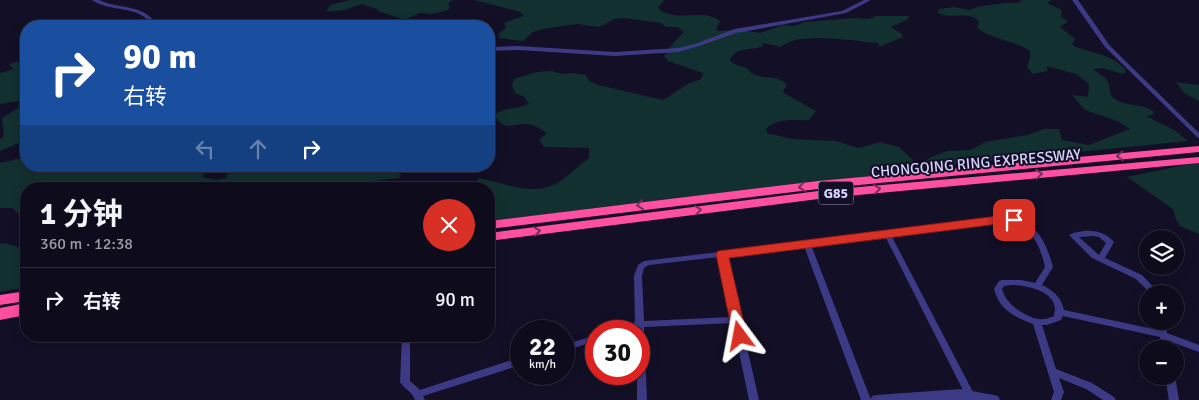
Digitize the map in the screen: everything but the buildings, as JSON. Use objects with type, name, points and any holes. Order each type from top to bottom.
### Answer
[{"type":"highway","name":"CHONGQING RING EXPRESSWAY","points":[[495,224],[809,186],[1199,149]]},
{"type":"highway","name":"CHONGQING RING EXPRESSWAY","points":[[495,236],[826,194],[1199,160]]},
{"type":"highway","points":[[0,300],[20,297]]},
{"type":"highway","points":[[0,314],[20,310]]},
{"type":"street","points":[[95,0],[139,12],[150,20]]},
{"type":"street","points":[[495,49],[518,48],[615,54],[678,50],[697,46],[735,32],[844,12],[868,0]]},
{"type":"street","points":[[1075,0],[1107,46],[1199,136]]},
{"type":"street","points":[[639,320],[638,276],[641,267],[647,263],[998,220],[1014,220],[1038,236],[1046,251],[1049,267],[1037,286]]},
{"type":"street","points":[[1100,258],[1110,242],[1104,236],[1097,232],[1073,235],[1096,256],[1100,258],[1138,277],[1146,285]]},
{"type":"street","points":[[887,234],[970,396]]},
{"type":"street","points":[[807,244],[866,400]]},
{"type":"street","points":[[722,254],[754,400]]},
{"type":"street","points":[[1012,281],[1037,286],[1051,294],[1058,304],[1060,312],[1058,318],[1047,322],[1037,322],[1017,314],[1006,306],[1001,300],[998,289],[1002,283],[1012,281]]},
{"type":"street","points":[[1060,312],[1164,335],[1199,349]]},
{"type":"street","points":[[650,324],[737,320]]},
{"type":"street","points":[[1037,322],[1059,392],[1056,400]]},
{"type":"street","points":[[1163,330],[1165,340]]},
{"type":"street","points":[[406,342],[405,382],[419,397],[510,365]]},
{"type":"street","points":[[1052,371],[1089,386],[1111,400]]},
{"type":"street","points":[[641,385],[642,400]]},
{"type":"street","points":[[1172,385],[1174,400]]},
{"type":"street","points":[[876,400],[934,395],[970,396],[994,400]]},
{"type":"green space","points":[[350,0],[453,0],[448,3],[450,7],[448,10],[432,14],[420,13],[405,20],[362,4],[344,10],[326,12],[330,5]]},
{"type":"green space","points":[[474,0],[664,0],[658,8],[665,13],[713,17],[720,21],[716,29],[718,31],[741,30],[760,33],[783,25],[794,26],[804,22],[853,18],[868,19],[877,16],[909,16],[907,20],[891,27],[902,34],[903,37],[876,48],[879,46],[878,43],[812,38],[790,42],[778,48],[779,46],[762,43],[763,46],[736,53],[730,60],[757,76],[779,79],[787,85],[783,91],[784,93],[816,111],[809,120],[786,120],[771,125],[766,129],[767,133],[792,139],[835,141],[859,148],[880,142],[899,147],[913,160],[910,172],[495,220],[495,182],[477,182],[478,178],[526,189],[545,188],[564,179],[589,158],[589,148],[544,147],[539,140],[547,133],[542,130],[528,124],[508,126],[498,120],[495,114],[498,112],[529,104],[524,97],[515,93],[512,86],[514,79],[537,72],[573,73],[586,75],[589,81],[598,85],[663,100],[688,84],[701,79],[703,73],[668,61],[664,56],[684,32],[677,27],[666,27],[661,23],[624,18],[615,19],[599,27],[577,24],[543,29],[533,32],[523,41],[499,38],[499,33],[506,28],[504,23],[523,16],[521,12]]},
{"type":"green space","points":[[1022,0],[1052,0],[1048,2],[1049,4],[1062,10],[1061,17],[1068,21],[1060,27],[1075,39],[1072,45],[1107,57],[1125,69],[1126,72],[1123,74],[1102,68],[1093,69],[1106,79],[1113,97],[1125,103],[1150,109],[1154,112],[1152,115],[1146,116],[1174,130],[1188,141],[928,167],[926,161],[929,158],[947,151],[971,150],[985,142],[1028,135],[1044,129],[1059,129],[1062,140],[1089,145],[1130,129],[1117,121],[1085,110],[1072,95],[1088,97],[1089,84],[1076,74],[1046,66],[1048,71],[1033,74],[1027,67],[1030,51],[980,30],[977,27],[979,22],[975,18],[938,13],[939,9],[954,7],[970,10],[979,7],[1018,3]]},
{"type":"green space","points":[[20,62],[20,101],[0,104],[0,73],[14,69],[9,65]]},
{"type":"green space","points":[[1176,82],[1199,85],[1199,101],[1184,93]]},
{"type":"green space","points":[[20,107],[20,143],[0,151],[0,139],[4,136],[2,118]]},
{"type":"green space","points":[[20,158],[20,172],[204,172],[203,177],[216,180],[226,178],[228,172],[397,172],[401,175],[399,178],[364,182],[20,182],[20,215],[12,208],[0,208],[0,163]]},
{"type":"green space","points":[[1199,162],[1199,234],[1180,226],[1173,209],[1127,177]]},
{"type":"green space","points":[[5,243],[20,248],[20,288],[0,292],[0,244]]},
{"type":"route","points":[[740,336],[722,254],[998,220],[1014,220]]}]
